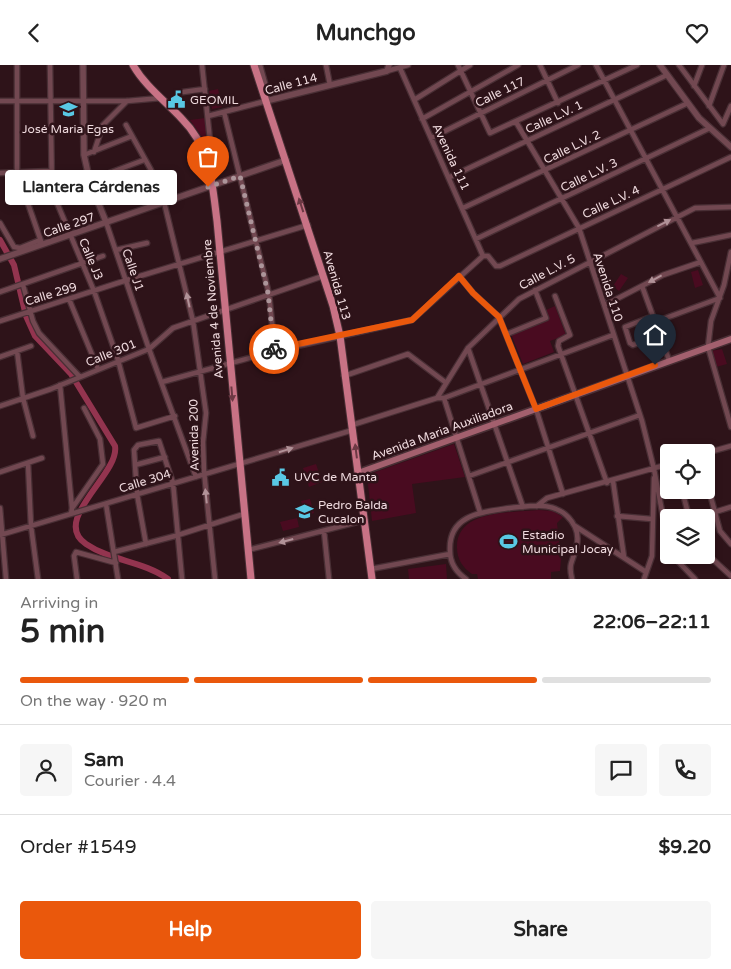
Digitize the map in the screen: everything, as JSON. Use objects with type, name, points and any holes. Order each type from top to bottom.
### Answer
[{"type":"main road","name":"Avenida 4 de Noviembre","points":[[133,65],[145,82],[193,131],[209,162],[220,253],[251,579]]},
{"type":"main road","name":"Avenida 113","points":[[254,65],[308,225],[340,336],[372,579]]},
{"type":"main road","name":"Avenida Maria Auxiliadora","points":[[358,473],[731,339]]},
{"type":"street","points":[[0,223],[14,247],[20,248],[41,243],[17,172],[17,65]]},
{"type":"street","name":"Calle J3","points":[[50,65],[50,171],[52,191],[94,291],[118,360],[136,428],[175,416]]},
{"type":"street","name":"Calle J1","points":[[83,65],[84,155],[90,182],[116,249],[149,349],[196,477]]},
{"type":"street","points":[[203,65],[208,116],[209,162]]},
{"type":"street","points":[[260,65],[268,94],[266,101]]},
{"type":"street","points":[[326,65],[330,85]]},
{"type":"street","name":"Calle 114","points":[[208,116],[388,68],[400,68],[408,65]]},
{"type":"street","points":[[458,65],[490,133],[606,81],[637,65]]},
{"type":"street","points":[[414,100],[470,65]]},
{"type":"street","points":[[422,119],[518,65]]},
{"type":"street","points":[[540,65],[558,103]]},
{"type":"street","name":"Calle 117","points":[[431,138],[578,65]]},
{"type":"street","points":[[596,65],[616,99],[720,298]]},
{"type":"street","points":[[660,65],[688,103],[710,128],[731,145]]},
{"type":"street","points":[[680,65],[723,124],[731,106]]},
{"type":"street","points":[[694,86],[702,65]]},
{"type":"street","points":[[709,106],[724,65]]},
{"type":"street","name":"Avenida 111","points":[[400,68],[450,177],[483,256]]},
{"type":"street","name":"Calle L.V. 1","points":[[450,177],[668,75]]},
{"type":"street","points":[[183,92],[205,89]]},
{"type":"street","points":[[0,101],[127,101],[161,98]]},
{"type":"street","points":[[94,151],[103,125],[127,101]]},
{"type":"street","name":"Calle L.V. 2","points":[[463,208],[688,103]]},
{"type":"street","points":[[224,112],[268,293],[275,351]]},
{"type":"street","name":"Avenida 110","points":[[516,122],[579,228],[605,305],[612,335],[640,415],[654,469]]},
{"type":"street","name":"Avenida 200","points":[[126,125],[164,202],[193,321],[206,413],[203,441],[204,474],[214,579]]},
{"type":"street","name":"Calle L.V. 3","points":[[476,239],[710,128]]},
{"type":"street","points":[[84,155],[132,136]]},
{"type":"street","name":"Calle L.V. 4","points":[[483,256],[488,256],[496,266],[500,266],[731,157]]},
{"type":"street","points":[[72,187],[90,182],[144,160]]},
{"type":"street","name":"Calle 297","points":[[0,259],[41,243],[106,223],[286,160]]},
{"type":"street","points":[[0,173],[50,171]]},
{"type":"street","name":"Calle L.V. 5","points":[[437,398],[468,347],[519,299],[696,207],[731,207]]},
{"type":"street","name":"Calle 299","points":[[0,321],[308,225]]},
{"type":"street","points":[[692,243],[731,235]]},
{"type":"street","points":[[116,249],[147,243]]},
{"type":"street","points":[[731,252],[720,298],[711,321],[708,347],[731,427]]},
{"type":"street","points":[[0,293],[103,256]]},
{"type":"street","points":[[162,381],[275,351],[412,320],[483,256]]},
{"type":"street","points":[[605,305],[663,275],[701,261]]},
{"type":"street","points":[[459,276],[473,293],[499,317],[536,409],[563,494]]},
{"type":"street","points":[[225,311],[268,293],[324,277]]},
{"type":"street","points":[[23,285],[28,311],[42,337],[78,378]]},
{"type":"street","points":[[642,286],[669,360]]},
{"type":"street","points":[[507,334],[546,318],[535,290]]},
{"type":"street","points":[[556,295],[570,335],[558,344],[561,356],[606,483]]},
{"type":"street","points":[[655,322],[720,298]]},
{"type":"street","points":[[69,299],[98,369]]},
{"type":"street","name":"Calle 301","points":[[0,406],[67,383],[118,360],[149,349],[173,328],[225,311]]},
{"type":"street","points":[[648,318],[625,327],[630,343],[633,345],[661,335]]},
{"type":"street","points":[[480,512],[444,398],[561,356],[612,335]]},
{"type":"street","points":[[0,357],[31,346]]},
{"type":"street","points":[[468,347],[523,507]]},
{"type":"street","points":[[16,351],[23,398],[33,436]]},
{"type":"street","points":[[344,376],[408,354],[445,382]]},
{"type":"street","points":[[60,385],[72,514]]},
{"type":"street","name":"Calle 304","points":[[1,535],[137,493],[240,464],[437,398],[444,398]]},
{"type":"street","points":[[72,508],[103,464],[100,439],[84,408]]},
{"type":"street","points":[[469,476],[550,449],[640,415]]},
{"type":"street","points":[[146,544],[137,493],[134,450],[136,446],[159,441],[173,483],[176,535],[182,579]]},
{"type":"street","points":[[715,450],[731,446]]},
{"type":"street","points":[[136,465],[165,457]]},
{"type":"street","points":[[0,472],[42,458]]},
{"type":"street","points":[[28,463],[31,526],[38,579]]},
{"type":"street","points":[[537,506],[547,498],[660,467]]},
{"type":"street","points":[[644,579],[652,556],[654,469]]},
{"type":"street","points":[[654,469],[662,509]]},
{"type":"street","points":[[614,481],[624,557]]},
{"type":"street","points":[[106,504],[118,579]]},
{"type":"street","points":[[466,579],[456,569],[450,554],[450,542],[456,527],[468,516],[480,512],[537,506],[558,509],[574,525],[646,572]]},
{"type":"street","points":[[731,507],[715,512],[720,531],[731,544]]},
{"type":"street","points":[[0,508],[6,579]]},
{"type":"street","points":[[114,553],[244,514]]},
{"type":"street","points":[[618,516],[652,519]]},
{"type":"street","points":[[248,550],[365,520]]},
{"type":"street","points":[[572,579],[571,564],[577,543],[574,525]]},
{"type":"street","points":[[324,531],[329,579]]},
{"type":"street","points":[[77,579],[74,556],[76,552],[116,563]]},
{"type":"street","points":[[371,569],[450,554]]},
{"type":"street","points":[[715,561],[731,576]]},
{"type":"street","points":[[681,564],[695,579]]},
{"type":"shaded area","points":[[218,89],[222,107],[212,109],[209,91]]},
{"type":"shaded area","points":[[205,118],[209,147],[190,120]]},
{"type":"shaded area","points":[[698,270],[703,285],[695,288],[691,272]]},
{"type":"shaded area","points":[[621,274],[628,278],[619,291],[613,286]]},
{"type":"shaded area","points":[[555,306],[566,335],[550,341],[554,352],[523,364],[511,334],[549,319],[546,310]]},
{"type":"shaded area","points":[[722,349],[727,364],[716,367],[711,351]]},
{"type":"shaded area","points":[[454,444],[465,477],[412,484],[416,513],[372,521],[367,475]]},
{"type":"shaded area","points":[[316,464],[322,482],[309,487],[303,468]]},
{"type":"shaded area","points":[[310,499],[314,513],[305,516],[301,501]]},
{"type":"shaded area","name":"Estadio Municipal Jocay","points":[[539,510],[553,511],[563,517],[557,523],[561,560],[560,571],[551,572],[551,579],[478,579],[477,574],[472,574],[463,566],[458,556],[457,548],[459,535],[466,526],[488,515]]},
{"type":"shaded area","points":[[297,518],[299,527],[283,531],[280,522]]},
{"type":"shaded area","points":[[446,564],[447,579],[409,579],[408,569]]},
{"type":"waterway","points":[[0,240],[14,265],[26,316],[35,336],[71,374],[115,446],[114,457],[108,470],[81,510],[76,523],[77,534],[86,544],[96,550],[148,568],[168,579]]},
{"type":"way so far","points":[[208,187],[240,176],[268,293],[274,349]]},
{"type":"place","name":"GEOMIL","points":[[176,100]]},
{"type":"place","name":"José Maria Egas","points":[[68,110]]},
{"type":"place","name":"Llantera Cárdenas","points":[[208,187]]},
{"type":"place","name":"UVC de Manta","points":[[280,477]]},
{"type":"place","name":"Pedro Balda Cucalon","points":[[304,512]]},
{"type":"place","name":"Estadio Municipal Jocay","points":[[508,542]]},
{"type":"route","points":[[274,349],[275,351],[412,320],[459,276],[473,293],[499,317],[536,409],[655,365]]}]
